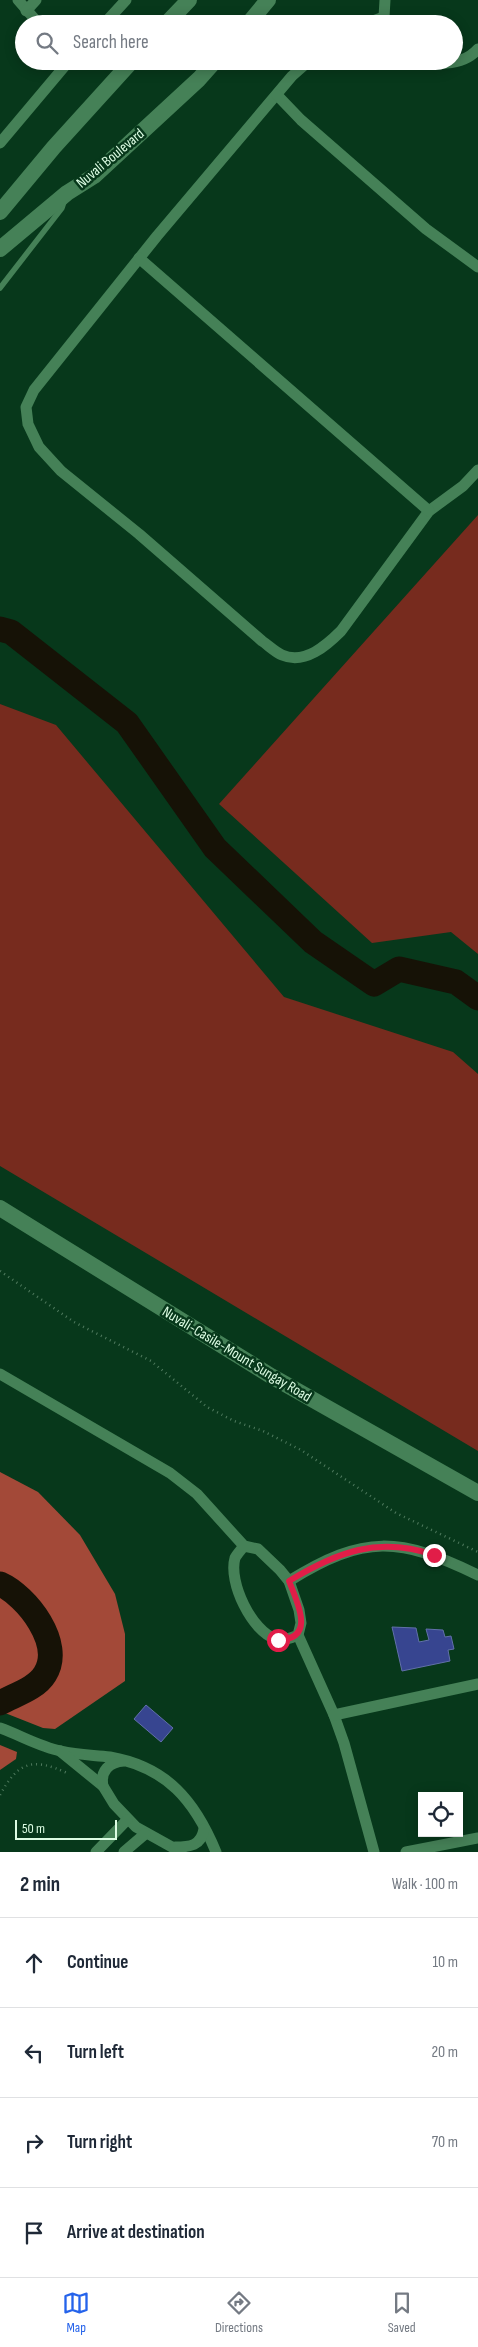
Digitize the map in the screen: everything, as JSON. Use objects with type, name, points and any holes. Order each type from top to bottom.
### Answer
[{"type":"street","points":[[18,0],[30,15]]},
{"type":"street","points":[[26,11],[36,0]]},
{"type":"street","points":[[112,15],[126,0]]},
{"type":"street","points":[[174,15],[188,0]]},
{"type":"street","points":[[256,15],[268,0]]},
{"type":"street","points":[[385,0],[385,15]]},
{"type":"street","points":[[463,60],[477,52]]},
{"type":"street","points":[[0,143],[61,70]]},
{"type":"street","points":[[0,212],[124,70]]},
{"type":"street","name":"Nuvali Boulevard","points":[[0,249],[68,194],[94,176],[207,70]]},
{"type":"street","points":[[299,70],[139,258],[34,390],[26,408],[28,424],[39,447],[61,471],[139,534],[262,641],[282,655],[295,657],[307,656],[325,647],[341,631],[429,511],[463,486],[478,470]]},
{"type":"street","points":[[277,95],[302,120],[426,229],[478,267]]},
{"type":"street","points":[[139,258],[429,511]]},
{"type":"street","name":"Nuvali-Casile-Mount Sungay Road","points":[[0,1208],[271,1376],[478,1493]]},
{"type":"street","points":[[0,1374],[170,1473],[197,1494],[244,1546],[253,1547],[264,1553],[289,1581],[301,1617],[298,1635],[334,1714],[357,1786],[374,1852]]},
{"type":"street","points":[[244,1546],[235,1558],[234,1580],[248,1613],[273,1638],[289,1639],[298,1635]]},
{"type":"street","points":[[289,1581],[334,1556],[384,1546],[419,1550],[478,1575]]},
{"type":"street","points":[[334,1714],[478,1684]]},
{"type":"street","points":[[4,1729],[60,1751],[126,1761],[160,1774],[186,1798],[216,1852]]},
{"type":"street","points":[[60,1751],[103,1786],[114,1804],[128,1820],[145,1834],[178,1850],[198,1842],[204,1829]]},
{"type":"street","points":[[103,1786],[105,1770],[114,1762],[126,1761]]},
{"type":"street","points":[[96,1852],[128,1820]]},
{"type":"street","points":[[124,1852],[145,1834]]},
{"type":"street","points":[[406,1852],[478,1838]]},
{"type":"lane","points":[[0,288],[62,208],[68,194]]},
{"type":"path","points":[[0,1271],[74,1322],[151,1361],[207,1406],[301,1450],[396,1513],[478,1552]]},
{"type":"path","points":[[0,1795],[16,1772],[36,1763],[53,1767],[72,1778]]},
{"type":"shaded area","points":[[478,515],[478,954],[451,932],[372,943],[219,804]]},
{"type":"shaded area","points":[[0,704],[56,725],[284,997],[453,1052],[478,1074],[478,1451],[0,1166]]},
{"type":"shaded area","points":[[0,1472],[38,1492],[80,1535],[115,1594],[125,1634],[125,1681],[55,1729],[43,1728],[0,1711]]},
{"type":"shaded area","points":[[0,1745],[17,1752],[16,1759],[0,1770]]},
{"type":"building","points":[[392,1627],[416,1628],[419,1642],[429,1640],[426,1629],[443,1630],[445,1637],[451,1636],[454,1649],[448,1650],[450,1661],[402,1671]]},
{"type":"building","points":[[146,1705],[173,1728],[161,1742],[134,1719]]},
{"type":"waterway","points":[[0,629],[11,632],[127,723],[215,848],[313,942],[374,984],[399,969],[456,982],[478,998]]},
{"type":"waterway","points":[[0,1584],[21,1599],[31,1610],[40,1622],[50,1649],[50,1662],[41,1679],[30,1688],[0,1703]]},
{"type":"route","points":[[278,1640],[289,1639],[298,1635],[300,1630],[301,1617],[289,1581],[317,1564],[351,1551],[384,1546],[403,1547],[434,1555]]}]
